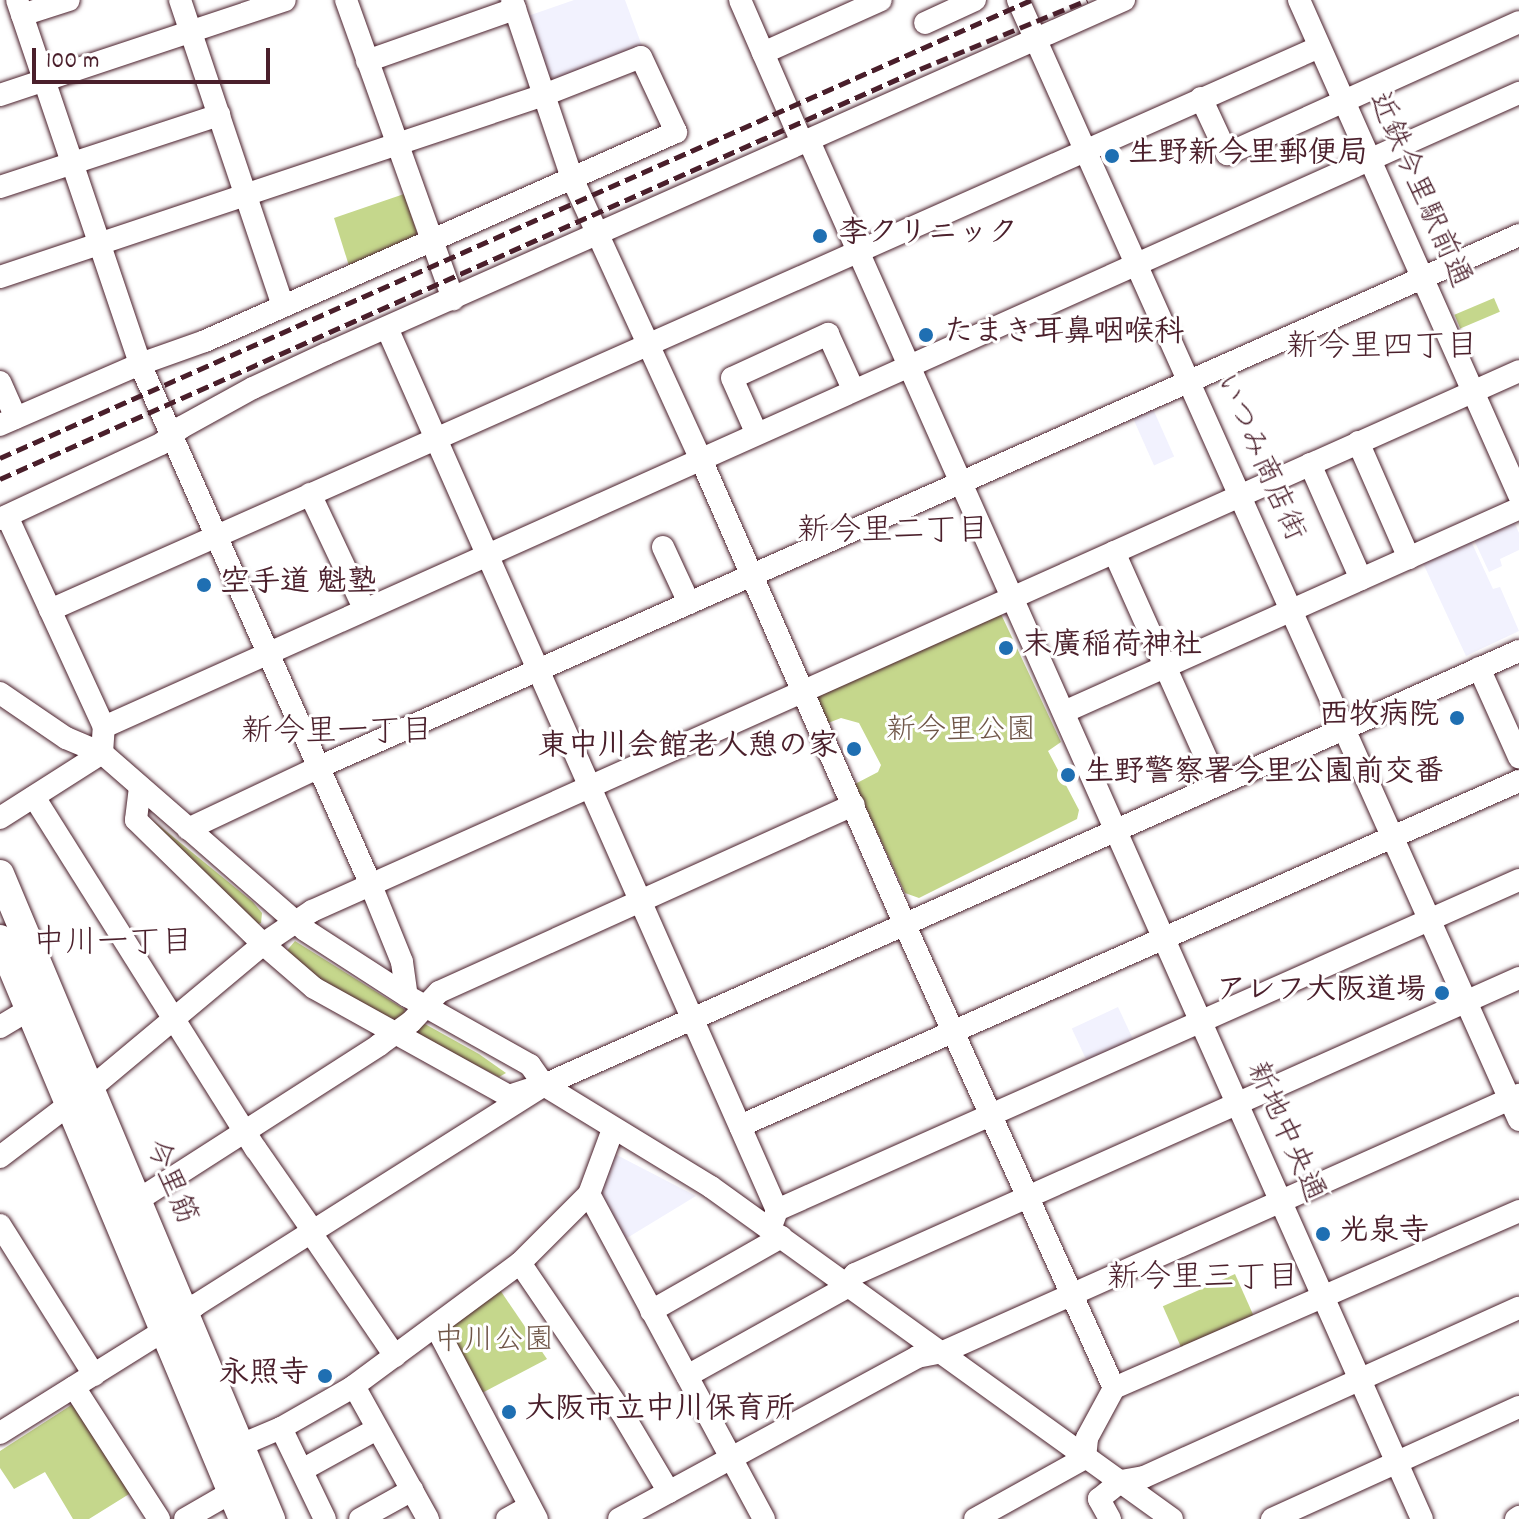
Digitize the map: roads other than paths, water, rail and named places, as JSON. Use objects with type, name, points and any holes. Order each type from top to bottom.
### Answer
[{"type":"main road","name":"今里筋","points":[[0,874],[87,1090],[138,1200],[271,1519]]},
{"type":"main road","name":"今里筋","points":[[0,939],[30,1009],[87,1090],[163,1331],[243,1519]]},
{"type":"street","points":[[69,0],[15,9],[44,79],[140,364],[370,883],[402,962],[407,996]]},
{"type":"street","points":[[180,0],[283,306]]},
{"type":"street","points":[[0,95],[285,0]]},
{"type":"street","points":[[346,0],[453,299]]},
{"type":"street","name":"新地中央通","points":[[740,0],[799,136],[809,141],[1422,1519]]},
{"type":"street","points":[[763,53],[881,0]]},
{"type":"street","points":[[925,23],[975,0]]},
{"type":"street","name":"いつみ商店街","points":[[1018,0],[1428,919],[1514,1097],[1519,1120]]},
{"type":"street","points":[[102,753],[104,727],[4,518],[172,436],[253,388],[1124,0]]},
{"type":"street","name":"近鉄今里駅前通","points":[[1299,0],[1519,495]]},
{"type":"street","points":[[367,61],[513,4],[572,178],[649,343],[1114,1388]]},
{"type":"street","points":[[1201,98],[1227,154],[1519,22]]},
{"type":"street","points":[[50,610],[1319,47]]},
{"type":"street","points":[[0,277],[544,95],[641,57],[676,132],[283,306],[8,421],[0,382]]},
{"type":"street","points":[[104,727],[700,457],[1519,93]]},
{"type":"street","points":[[0,187],[219,115]]},
{"type":"street","points":[[188,829],[317,768],[1519,235]]},
{"type":"street","points":[[387,328],[740,1126],[776,1225]]},
{"type":"street","points":[[756,432],[732,378],[828,334],[853,389]]},
{"type":"street","points":[[0,1157],[293,921],[370,883],[1519,371]]},
{"type":"street","points":[[1358,442],[1409,558]]},
{"type":"street","points":[[1310,464],[1361,579]]},
{"type":"street","points":[[310,494],[364,608]]},
{"type":"street","points":[[1064,712],[1519,508]]},
{"type":"street","points":[[663,547],[689,603]]},
{"type":"street","points":[[1114,552],[1218,784]]},
{"type":"street","points":[[140,787],[136,820],[263,944],[314,988],[509,1096],[544,1085],[1519,651]]},
{"type":"street","points":[[1479,668],[1519,757]]},
{"type":"street","points":[[0,693],[66,738],[102,753],[293,921],[407,996],[530,1065],[544,1085],[613,1129],[776,1225],[848,1285],[1172,1519]]},
{"type":"street","points":[[0,818],[102,753]]},
{"type":"street","points":[[740,1126],[1519,781]]},
{"type":"street","points":[[34,797],[256,1149],[395,1356]]},
{"type":"street","points":[[138,1200],[248,1132],[395,1033],[427,1008],[439,992],[854,805]]},
{"type":"street","points":[[651,1311],[776,1225],[990,1114],[1519,880]]},
{"type":"street","points":[[687,1376],[848,1285],[855,1274],[1519,978]]},
{"type":"street","points":[[0,1027],[30,1009]]},
{"type":"street","points":[[0,1433],[544,1085]]},
{"type":"street","points":[[619,1519],[917,1357],[943,1352],[1514,1097]]},
{"type":"street","points":[[241,1445],[281,1428],[354,1386],[520,1263],[589,1194],[613,1129]]},
{"type":"street","points":[[589,1194],[764,1519]]},
{"type":"street","points":[[975,1519],[1013,1510],[1085,1458],[1087,1438],[1114,1388],[1519,1211]]},
{"type":"street","points":[[0,1225],[94,1375]]},
{"type":"street","points":[[520,1263],[622,1413],[669,1492]]},
{"type":"street","points":[[1110,1519],[1099,1499],[1121,1481],[1144,1477],[1519,1308]]},
{"type":"street","points":[[436,1327],[534,1512],[507,1519]]},
{"type":"street","points":[[354,1386],[428,1519]]},
{"type":"street","points":[[74,1387],[159,1519]]},
{"type":"street","points":[[1272,1519],[1519,1407]]},
{"type":"street","points":[[281,1428],[325,1519]]},
{"type":"street","points":[[302,1470],[377,1429]]},
{"type":"street","points":[[360,1519],[412,1490]]},
{"type":"street","points":[[185,1519],[232,1492]]},
{"type":"railway","points":[[0,458],[1031,0]]},
{"type":"railway","points":[[0,479],[920,69],[1087,0]]},
{"type":"place","name":"生野新今里郵便局","points":[[1112,156]]},
{"type":"place","name":"李クリニック","points":[[820,236]]},
{"type":"place","name":"たまき耳鼻咽喉科","points":[[926,335]]},
{"type":"place","name":"空手道 魁塾","points":[[204,585]]},
{"type":"place","name":"末廣稲荷神社","points":[[1006,648]]},
{"type":"place","name":"西牧病院","points":[[1457,718]]},
{"type":"place","name":"東中川会館老人憩の家","points":[[854,749]]},
{"type":"place","name":"生野警察署今里公園前交番","points":[[1068,775]]},
{"type":"place","name":"アレフ大阪道場","points":[[1442,993]]},
{"type":"place","name":"光泉寺","points":[[1323,1234]]},
{"type":"place","name":"永照寺","points":[[325,1376]]},
{"type":"place","name":"大阪市立中川保育所","points":[[509,1412]]},
{"type":"district","name":"新今里四丁目","points":[[1382,349]]},
{"type":"district","name":"新今里二丁目","points":[[893,533]]},
{"type":"district","name":"新今里一丁目","points":[[337,734]]},
{"type":"district","name":"中川一丁目","points":[[113,945]]},
{"type":"district","name":"新今里三丁目","points":[[1203,1280]]},
{"type":"park label","name":"新今里公園","points":[[961,733]]},
{"type":"park label","name":"中川公園","points":[[494,1343]]}]
